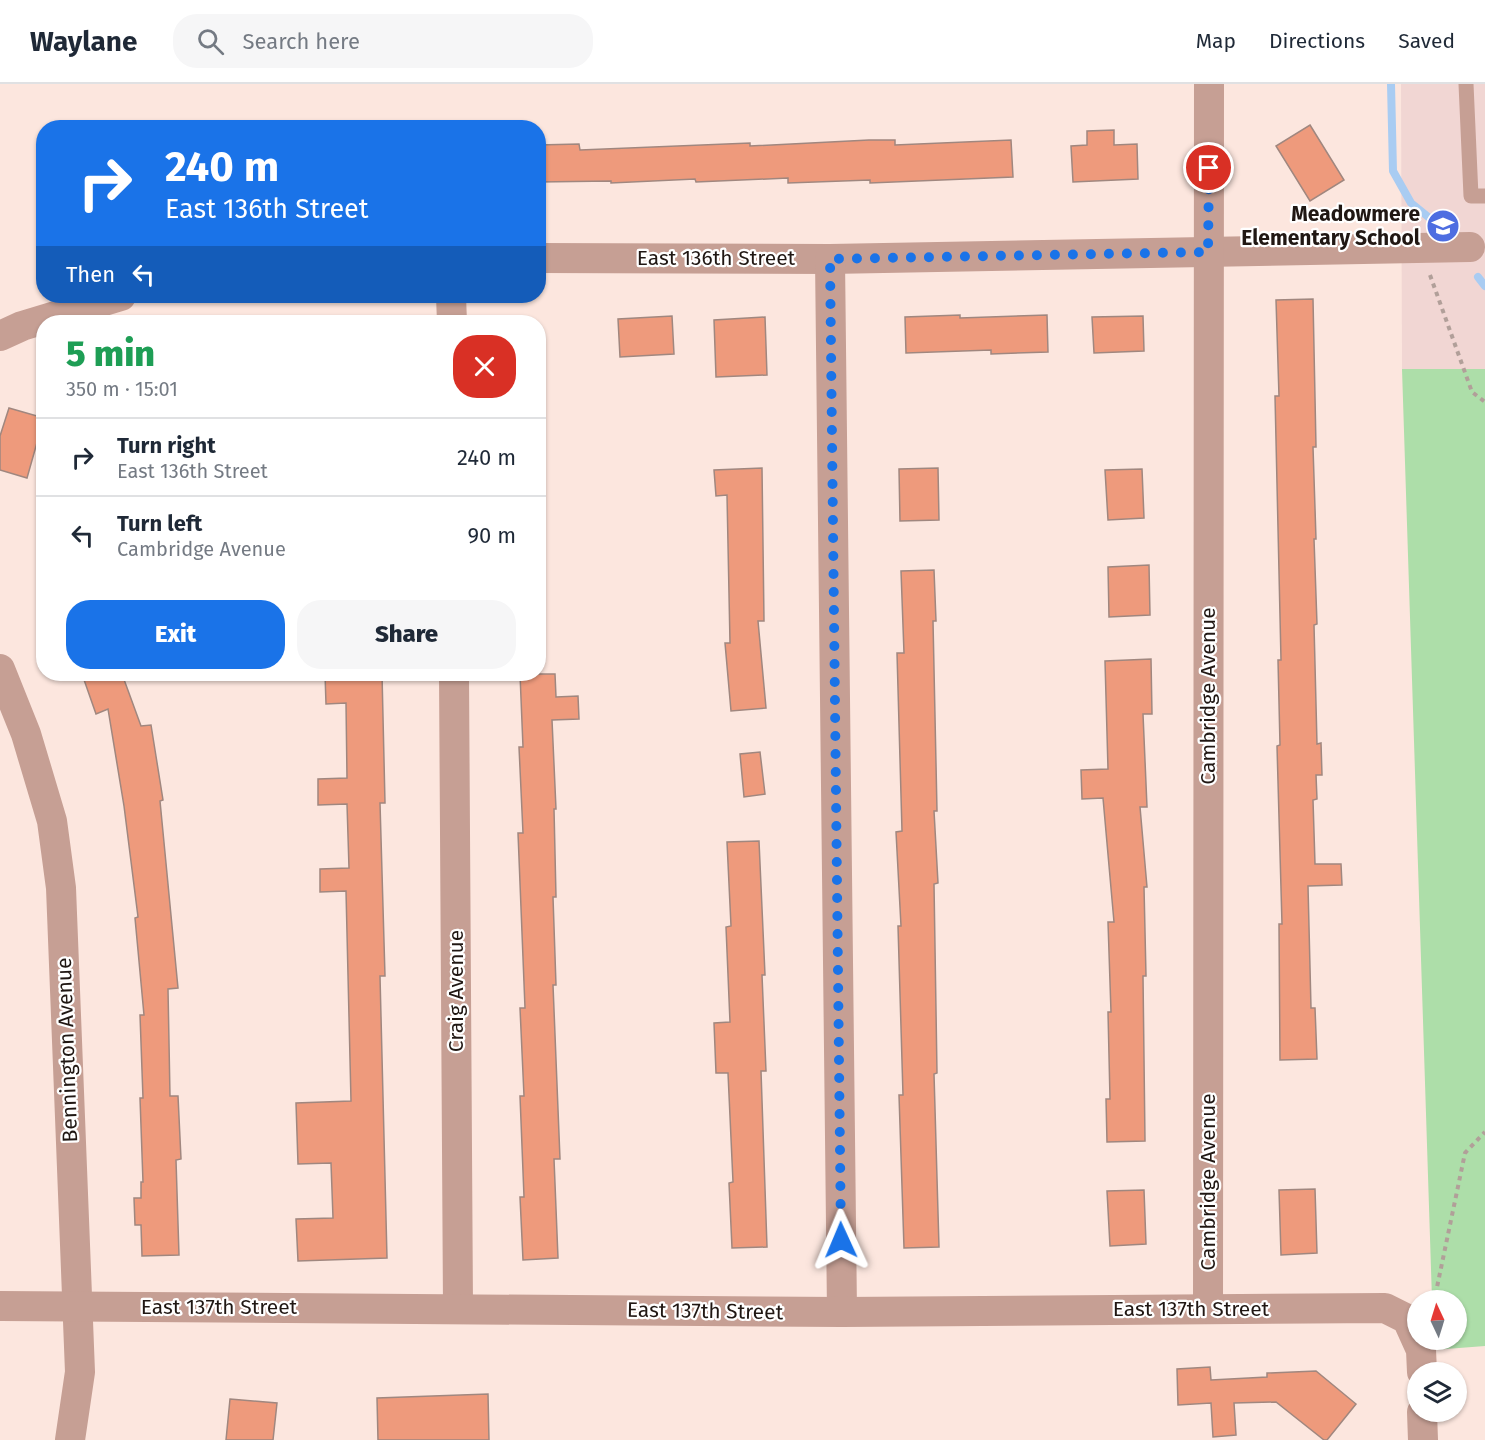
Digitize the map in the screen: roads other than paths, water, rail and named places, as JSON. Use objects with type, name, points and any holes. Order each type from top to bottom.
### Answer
[{"type":"street","name":"Cambridge Avenue","points":[[1208,1309],[1209,84]]},
{"type":"street","name":"East 136th Street","points":[[546,258],[830,259],[1421,250],[1478,246]]},
{"type":"street","points":[[830,259],[842,1312]]},
{"type":"street","points":[[58,315],[98,303]]},
{"type":"street","points":[[0,336],[36,322]]},
{"type":"street","name":"Bennington Avenue","points":[[0,669],[26,734],[52,821],[61,888],[80,1372],[70,1440]]},
{"type":"street","name":"Craig Avenue","points":[[454,681],[458,1308]]},
{"type":"street","name":"East 137th Street","points":[[0,1306],[842,1312],[1407,1309]]},
{"type":"street","points":[[1422,1422],[1423,1440]]},
{"type":"lane","points":[[1466,84],[1471,196],[1485,196]]},
{"type":"waterway","points":[[1391,84],[1393,171],[1411,203],[1432,220]]},
{"type":"waterway","points":[[1478,277],[1485,286]]},
{"type":"place","name":"Meadowmere Elementary School","points":[[1443,226]]}]
